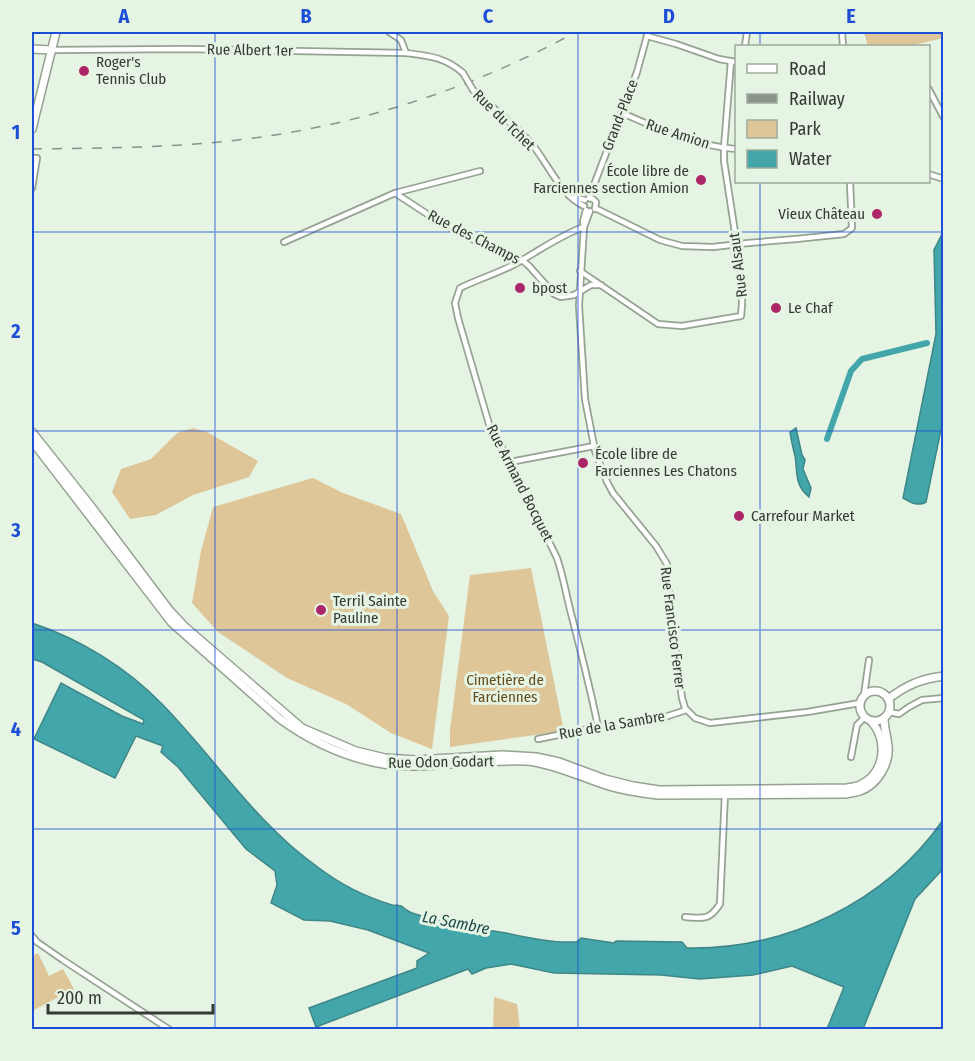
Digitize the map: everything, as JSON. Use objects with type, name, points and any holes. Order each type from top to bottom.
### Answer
[{"type":"main road","points":[[32,129],[56,32]]},
{"type":"main road","name":"Rue Albert 1er","points":[[32,49],[51,50]]},
{"type":"main road","name":"Rue Odon Godart","points":[[32,432],[170,611],[193,634],[302,728],[356,751],[385,758],[416,760],[502,756],[536,757],[559,762],[605,779],[659,790],[846,794],[861,790],[874,782],[884,769],[888,754],[888,743],[884,731],[886,715]]},
{"type":"main road","name":"Rue Odon Godart","points":[[32,441],[172,623],[280,719],[320,744],[343,754],[390,765],[534,762],[557,767],[628,791],[658,795],[847,788],[861,785],[874,775],[881,762],[883,747],[879,733],[868,719]]},
{"type":"main road","points":[[888,699],[914,682],[944,675]]},
{"type":"main road","points":[[877,691],[888,699],[890,703],[886,715],[879,721],[868,719],[861,712],[860,703],[868,692],[877,691]]},
{"type":"street","points":[[389,32],[401,40],[406,53]]},
{"type":"street","points":[[647,34],[734,62]]},
{"type":"street","name":"Grand-Place","points":[[588,206],[592,188],[637,72],[647,34]]},
{"type":"street","name":"Rue Albert 1er","points":[[51,50],[406,53],[445,61],[463,73]]},
{"type":"street","name":"Rue Alsaut","points":[[580,271],[658,324],[682,326],[741,316],[742,279],[724,161],[734,62]]},
{"type":"street","name":"Rue du Tchet","points":[[463,73],[473,90],[500,112],[544,159],[573,200],[672,244],[713,247],[844,234],[852,228],[850,183]]},
{"type":"street","points":[[930,91],[944,118]]},
{"type":"street","name":"Rue Amion","points":[[622,113],[684,139],[735,149]]},
{"type":"street","points":[[32,158],[37,158],[32,188]]},
{"type":"street","points":[[284,242],[394,193],[480,171]]},
{"type":"street","name":"Rue des Champs","points":[[394,193],[444,225],[488,247],[522,260],[554,294],[568,297],[579,292]]},
{"type":"street","name":"Rue Francisco Ferrer","points":[[588,206],[580,271],[579,306],[585,399],[594,446],[613,493],[656,546],[667,564],[670,607],[682,698],[686,710],[695,718],[710,723],[807,712],[860,703]]},
{"type":"street","name":"Rue Armand Bocquet","points":[[584,227],[514,265],[460,288],[455,303],[465,346],[489,424],[557,558],[589,682],[598,727]]},
{"type":"street","points":[[579,292],[591,285],[601,285]]},
{"type":"street","points":[[510,462],[594,446]]},
{"type":"street","points":[[864,695],[869,660]]},
{"type":"street","points":[[886,715],[899,714],[922,700],[944,698]]},
{"type":"street","name":"Rue de la Sambre","points":[[538,739],[665,717],[686,710]]},
{"type":"street","points":[[850,757],[857,726],[868,719]]},
{"type":"street","points":[[685,917],[706,918],[714,914],[720,904],[725,792]]},
{"type":"street","points":[[32,936],[37,942],[170,1029]]},
{"type":"street","points":[[32,947],[37,942]]},
{"type":"green space","points":[[864,32],[943,32],[943,38],[914,45],[868,45]]},
{"type":"green space","points":[[193,428],[207,432],[258,461],[249,477],[193,495],[156,515],[130,519],[112,492],[121,469],[151,459],[177,433]]},
{"type":"green space","name":"Terril Sainte Pauline","points":[[313,478],[343,493],[401,514],[433,591],[449,616],[432,749],[391,733],[346,704],[287,678],[218,632],[192,603],[201,551],[213,507]]},
{"type":"green space","name":"Cimetière de Farciennes","points":[[531,568],[564,731],[450,747],[450,730],[470,575]]},
{"type":"green space","points":[[38,953],[49,976],[63,969],[74,989],[32,1011],[32,956]]},
{"type":"green space","points":[[494,997],[517,1004],[520,1029],[493,1029]]},
{"type":"water","points":[[943,232],[943,420],[926,502],[917,504],[903,498],[936,334],[934,250]]},
{"type":"water","points":[[796,428],[805,460],[803,469],[811,488],[809,497],[801,488],[798,478],[790,432]]},
{"type":"water","points":[[32,623],[85,646],[133,678],[162,704],[256,811],[296,851],[336,879],[363,894],[401,906],[425,917],[557,942],[576,942],[581,938],[614,943],[616,941],[682,942],[687,948],[724,946],[761,940],[797,930],[831,916],[863,897],[893,875],[920,849],[943,820],[943,869],[915,899],[863,1029],[827,1029],[844,987],[792,966],[753,975],[700,979],[661,975],[554,973],[511,964],[486,968],[472,974],[468,969],[316,1027],[309,1008],[417,968],[417,961],[429,953],[368,930],[330,921],[304,920],[271,903],[277,885],[275,871],[246,849],[178,767],[161,752],[163,746],[136,736],[115,778],[34,739],[61,683],[122,716],[143,724],[144,720],[42,662],[32,659]]},
{"type":"waterway","points":[[827,439],[851,371],[862,359],[927,343]]},
{"type":"railway","points":[[32,149],[198,144],[254,138],[338,123],[420,100],[460,85],[500,69],[576,32]]},
{"type":"place","name":"Roger's Tennis Club","points":[[84,71]]},
{"type":"place","name":"École libre de Farciennes section Amion","points":[[701,180]]},
{"type":"place","name":"Vieux Château","points":[[877,214]]},
{"type":"place","name":"bpost","points":[[520,288]]},
{"type":"place","name":"Le Chaf","points":[[776,308]]},
{"type":"place","name":"École libre de Farciennes Les Chatons","points":[[583,463]]},
{"type":"place","name":"Carrefour Market","points":[[739,516]]},
{"type":"place","name":"Terril Sainte Pauline","points":[[321,610]]},
{"type":"water label","name":"La Sambre","points":[[456,922]]}]
